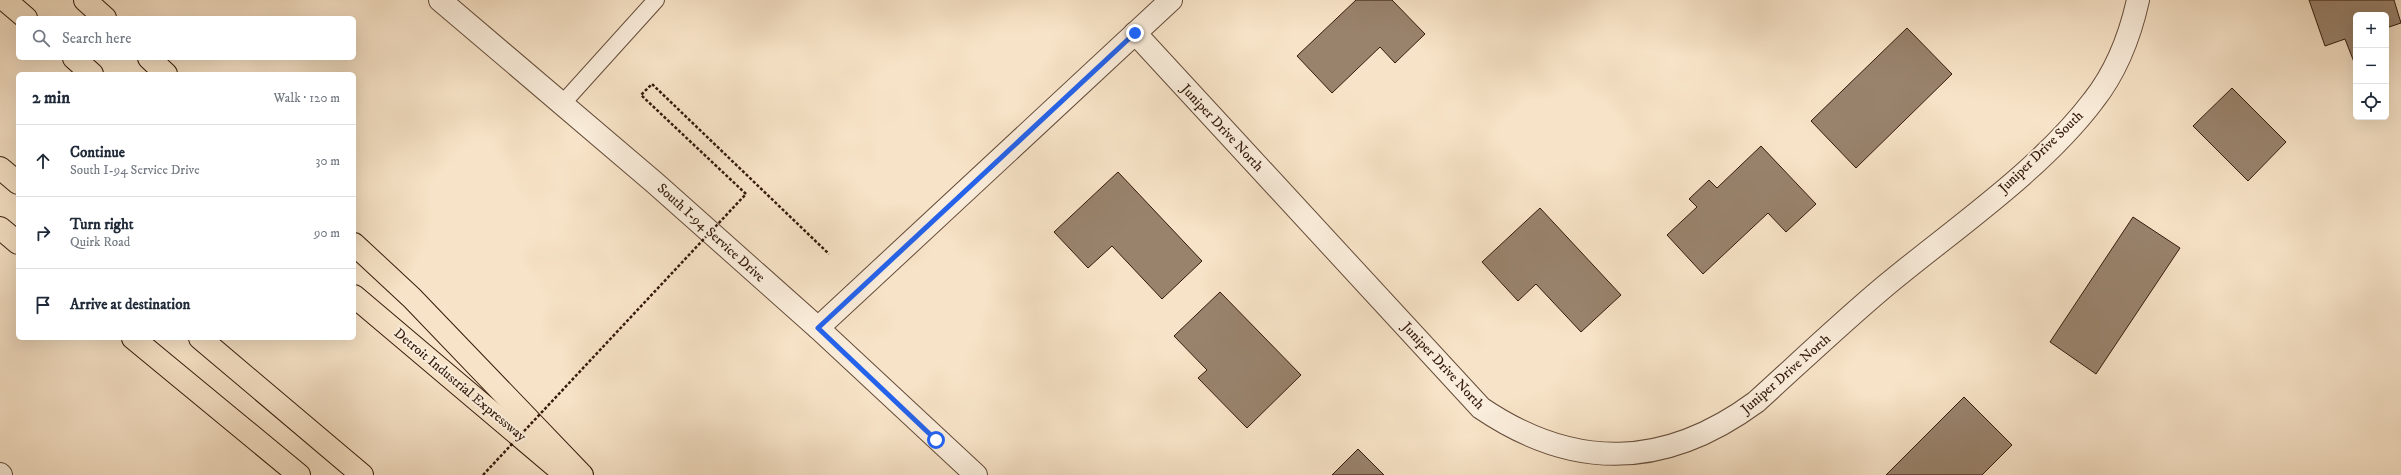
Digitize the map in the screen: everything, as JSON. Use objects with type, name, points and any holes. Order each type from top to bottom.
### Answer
[{"type":"highway","points":[[5,0],[24,16]]},
{"type":"highway","points":[[85,0],[103,16]]},
{"type":"highway","points":[[76,60],[90,72]]},
{"type":"highway","points":[[151,60],[164,72]]},
{"type":"highway","points":[[0,168],[16,181]]},
{"type":"highway","points":[[0,228],[16,241]]},
{"type":"highway","points":[[356,246],[412,298],[582,475]]},
{"type":"highway","name":"Detroit Industrial Expressway","points":[[356,298],[566,475]]},
{"type":"highway","points":[[135,340],[299,475]]},
{"type":"highway","points":[[202,340],[362,475]]},
{"type":"street","name":"South I-94 Service Drive","points":[[440,0],[562,104],[818,328],[976,475]]},
{"type":"street","points":[[818,328],[1171,0]]},
{"type":"street","name":"Juniper Drive South","points":[[1882,288],[2026,171],[2088,107],[2116,65],[2132,25],[2138,0]]},
{"type":"street","name":"Juniper Drive North","points":[[1135,33],[1481,408],[1528,436],[1554,446],[1582,452],[1619,454],[1666,448],[1701,437],[1734,419],[1756,402],[1882,288]]},
{"type":"lane","points":[[562,104],[656,0]]},
{"type":"path","points":[[483,475],[746,194],[641,95],[652,84],[829,254]]},
{"type":"building","points":[[1356,0],[1392,0],[1425,34],[1395,63],[1380,47],[1332,93],[1297,56]]},
{"type":"building","points":[[2309,0],[2394,0],[2401,23],[2389,27],[2389,12],[2353,12],[2353,59],[2345,39],[2325,46]]},
{"type":"building","points":[[1907,28],[1952,74],[1856,168],[1811,121]]},
{"type":"building","points":[[2232,88],[2286,142],[2248,181],[2193,126]]},
{"type":"building","points":[[1761,146],[1816,204],[1786,232],[1768,213],[1703,274],[1667,235],[1697,207],[1689,199],[1709,180],[1717,188]]},
{"type":"building","points":[[1118,172],[1202,261],[1162,299],[1112,246],[1088,268],[1054,232]]},
{"type":"building","points":[[1540,208],[1621,295],[1581,332],[1536,284],[1518,301],[1482,262]]},
{"type":"building","points":[[2133,217],[2180,248],[2096,374],[2050,342]]},
{"type":"building","points":[[1220,292],[1301,375],[1247,428],[1198,378],[1207,370],[1174,336]]},
{"type":"building","points":[[1964,397],[2012,445],[1982,475],[1886,475]]},
{"type":"building","points":[[1358,449],[1384,475],[1332,475]]},
{"type":"route","points":[[936,440],[818,328],[1135,33]]}]
